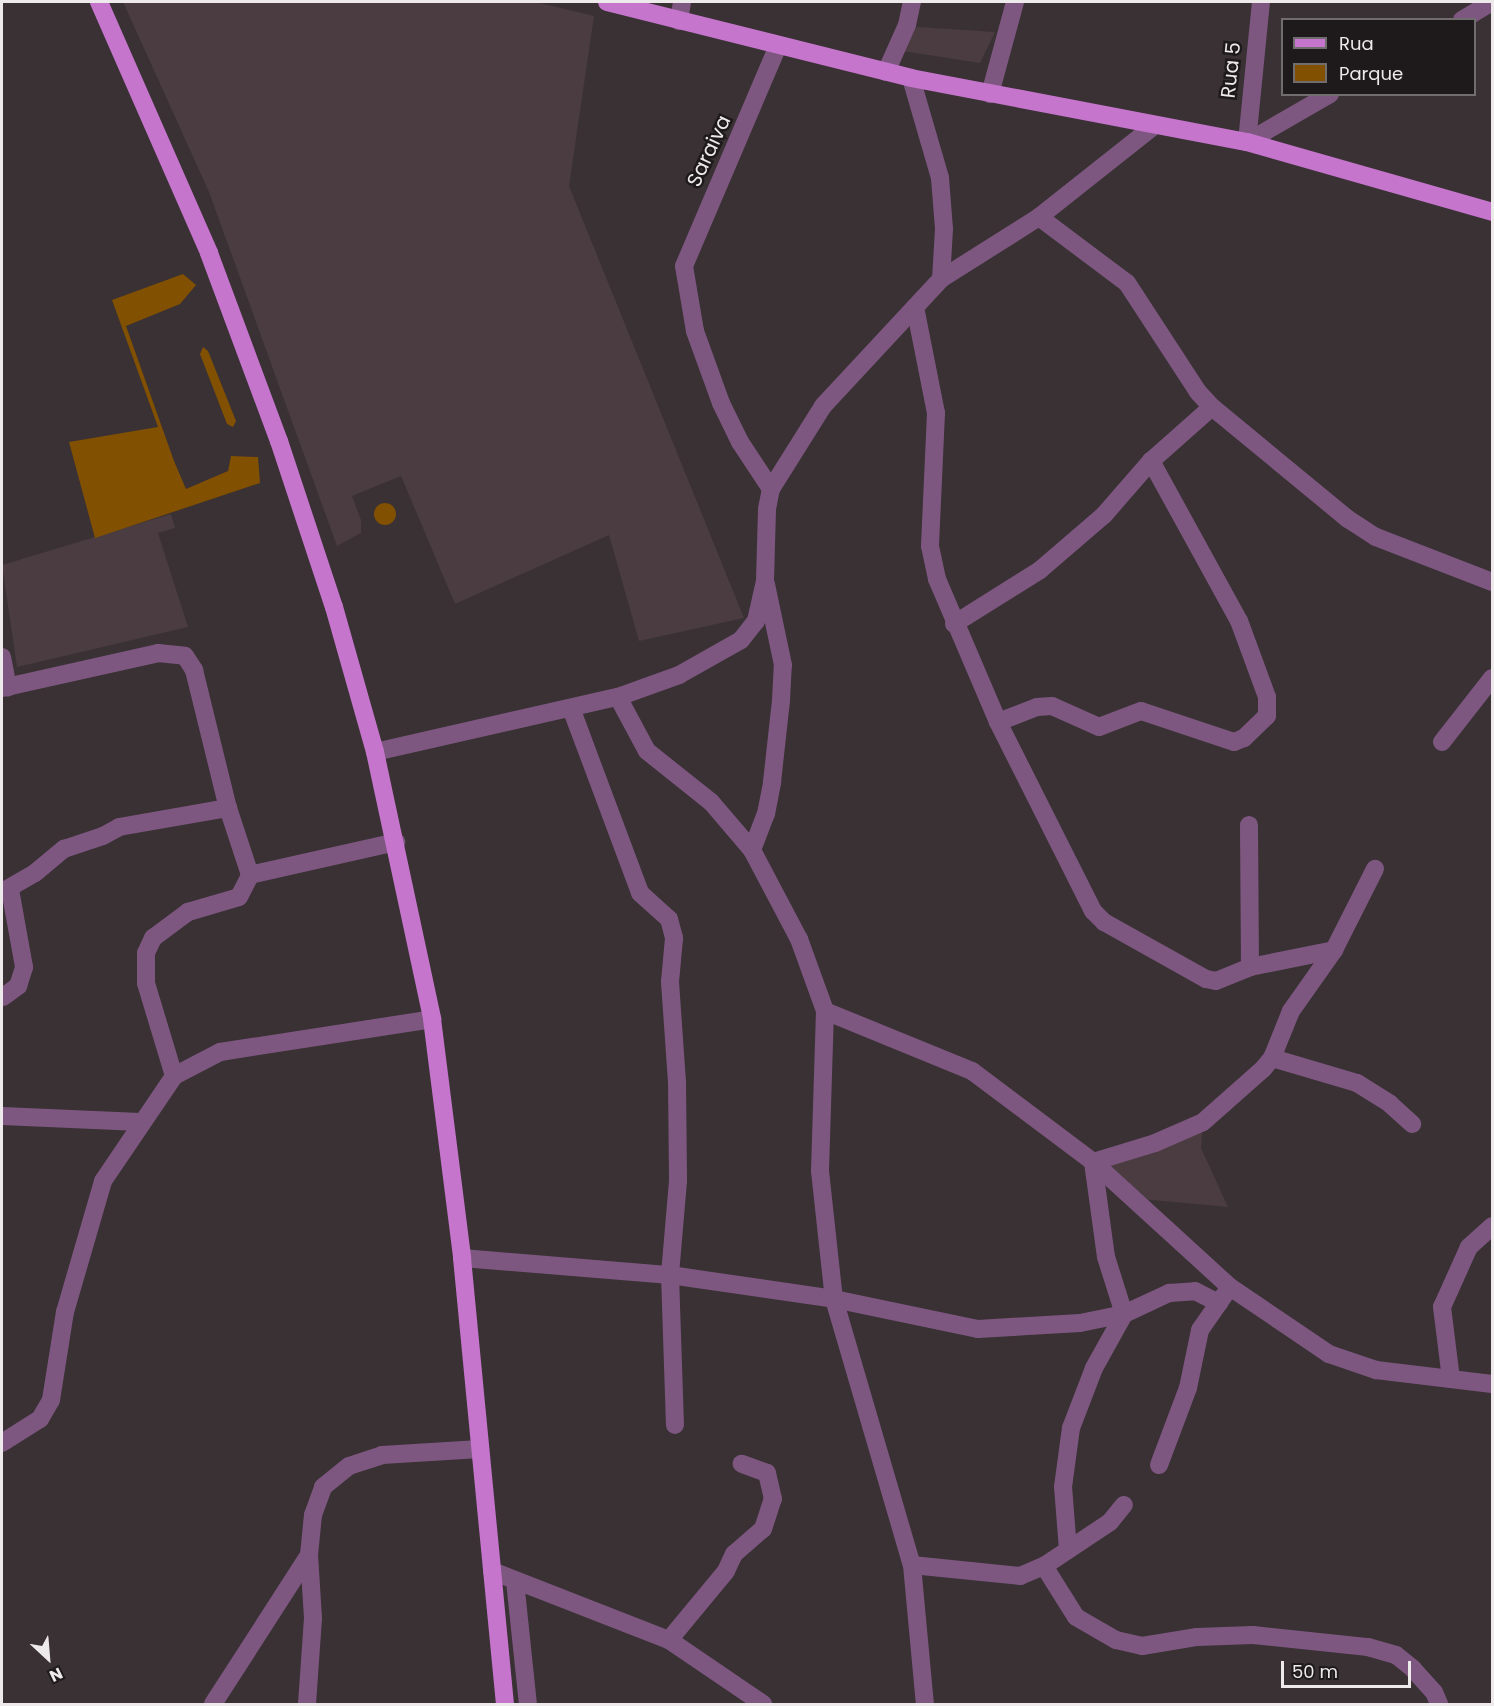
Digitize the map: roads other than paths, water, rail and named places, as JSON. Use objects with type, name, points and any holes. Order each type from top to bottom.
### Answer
[{"type":"main road","points":[[99,2],[209,253],[279,441],[334,607],[375,752],[432,1019],[462,1258],[505,1704]]},
{"type":"main road","points":[[607,2],[911,78],[1247,142],[1492,212]]},
{"type":"street","points":[[679,21],[682,2]]},
{"type":"street","points":[[886,72],[907,25],[912,2]]},
{"type":"street","points":[[990,93],[1015,2]]},
{"type":"street","name":"Rua 5","points":[[1247,142],[1261,2]]},
{"type":"street","points":[[1464,18],[1492,2]]},
{"type":"street","points":[[771,489],[740,442],[721,403],[686,295],[684,266],[778,46]]},
{"type":"street","points":[[911,78],[940,178],[944,228],[941,279]]},
{"type":"street","points":[[1247,142],[1327,96]]},
{"type":"street","points":[[375,752],[618,696],[679,675],[741,640],[756,621],[765,580],[771,489],[823,406],[941,279],[1039,217],[1154,126]]},
{"type":"street","points":[[1039,217],[1127,283],[1198,392],[1212,407],[1348,519],[1376,537],[1492,582]]},
{"type":"street","points":[[915,307],[936,412],[930,546],[937,579],[954,624],[998,722],[1093,911],[1104,922],[1206,979],[1216,981],[1250,968],[1334,950]]},
{"type":"street","points":[[954,624],[1040,570],[1104,514],[1151,461],[1212,407]]},
{"type":"street","points":[[998,722],[1037,707],[1052,706],[1099,727],[1141,711],[1234,742],[1244,738],[1267,716],[1267,697],[1239,621],[1151,461]]},
{"type":"street","points":[[752,850],[766,814],[782,700],[781,653],[765,580]]},
{"type":"street","points":[[2,657],[5,687],[158,653],[185,656],[194,670],[228,808],[250,875],[239,897],[188,912],[153,938],[146,953],[146,983],[174,1076]]},
{"type":"street","points":[[1442,742],[1492,678]]},
{"type":"street","points":[[618,696],[647,751],[711,802],[752,850],[799,939],[825,1011],[820,1171],[834,1299],[912,1565],[925,1704]]},
{"type":"street","points":[[571,708],[640,893],[669,919],[674,938],[670,982],[677,1082],[678,1181],[670,1275],[675,1425]]},
{"type":"street","points":[[3,997],[18,986],[24,967],[6,890],[64,849],[103,837],[119,827],[228,808]]},
{"type":"street","points":[[1249,825],[1250,968]]},
{"type":"street","points":[[250,875],[396,842]]},
{"type":"street","points":[[1093,1162],[1155,1143],[1203,1122],[1272,1058],[1291,1011],[1334,950],[1375,869]]},
{"type":"street","points":[[825,1011],[972,1071],[1093,1162],[1230,1287],[1329,1354],[1376,1370],[1492,1384]]},
{"type":"street","points":[[2,1443],[40,1419],[51,1400],[65,1312],[103,1181],[140,1122],[174,1076],[220,1052],[432,1019]]},
{"type":"street","points":[[1272,1058],[1357,1083],[1390,1104],[1412,1124]]},
{"type":"street","points":[[2,1116],[140,1122]]},
{"type":"street","points":[[1068,1550],[1063,1487],[1071,1428],[1094,1368],[1124,1314],[1106,1257],[1093,1162]]},
{"type":"street","points":[[1451,1379],[1441,1328],[1442,1307],[1469,1247],[1492,1226]]},
{"type":"street","points":[[462,1258],[670,1275],[834,1299],[978,1329],[1080,1323],[1124,1314],[1169,1293],[1195,1291],[1219,1303]]},
{"type":"street","points":[[1159,1465],[1188,1388],[1200,1330],[1230,1287]]},
{"type":"street","points":[[307,1704],[313,1618],[309,1556],[313,1515],[323,1487],[349,1466],[382,1455],[480,1449]]},
{"type":"street","points":[[669,1640],[726,1571],[734,1554],[763,1529],[773,1499],[767,1473],[742,1464]]},
{"type":"street","points":[[912,1565],[954,1567],[1010,1577],[1044,1566],[1110,1522],[1124,1505]]},
{"type":"street","points":[[213,1704],[309,1556]]},
{"type":"street","points":[[1044,1566],[1076,1617],[1116,1640],[1142,1646],[1197,1637],[1253,1635],[1368,1647],[1396,1655],[1413,1669],[1434,1692],[1439,1704]]},
{"type":"street","points":[[492,1571],[669,1640],[763,1704]]},
{"type":"street","points":[[515,1581],[528,1704]]}]
